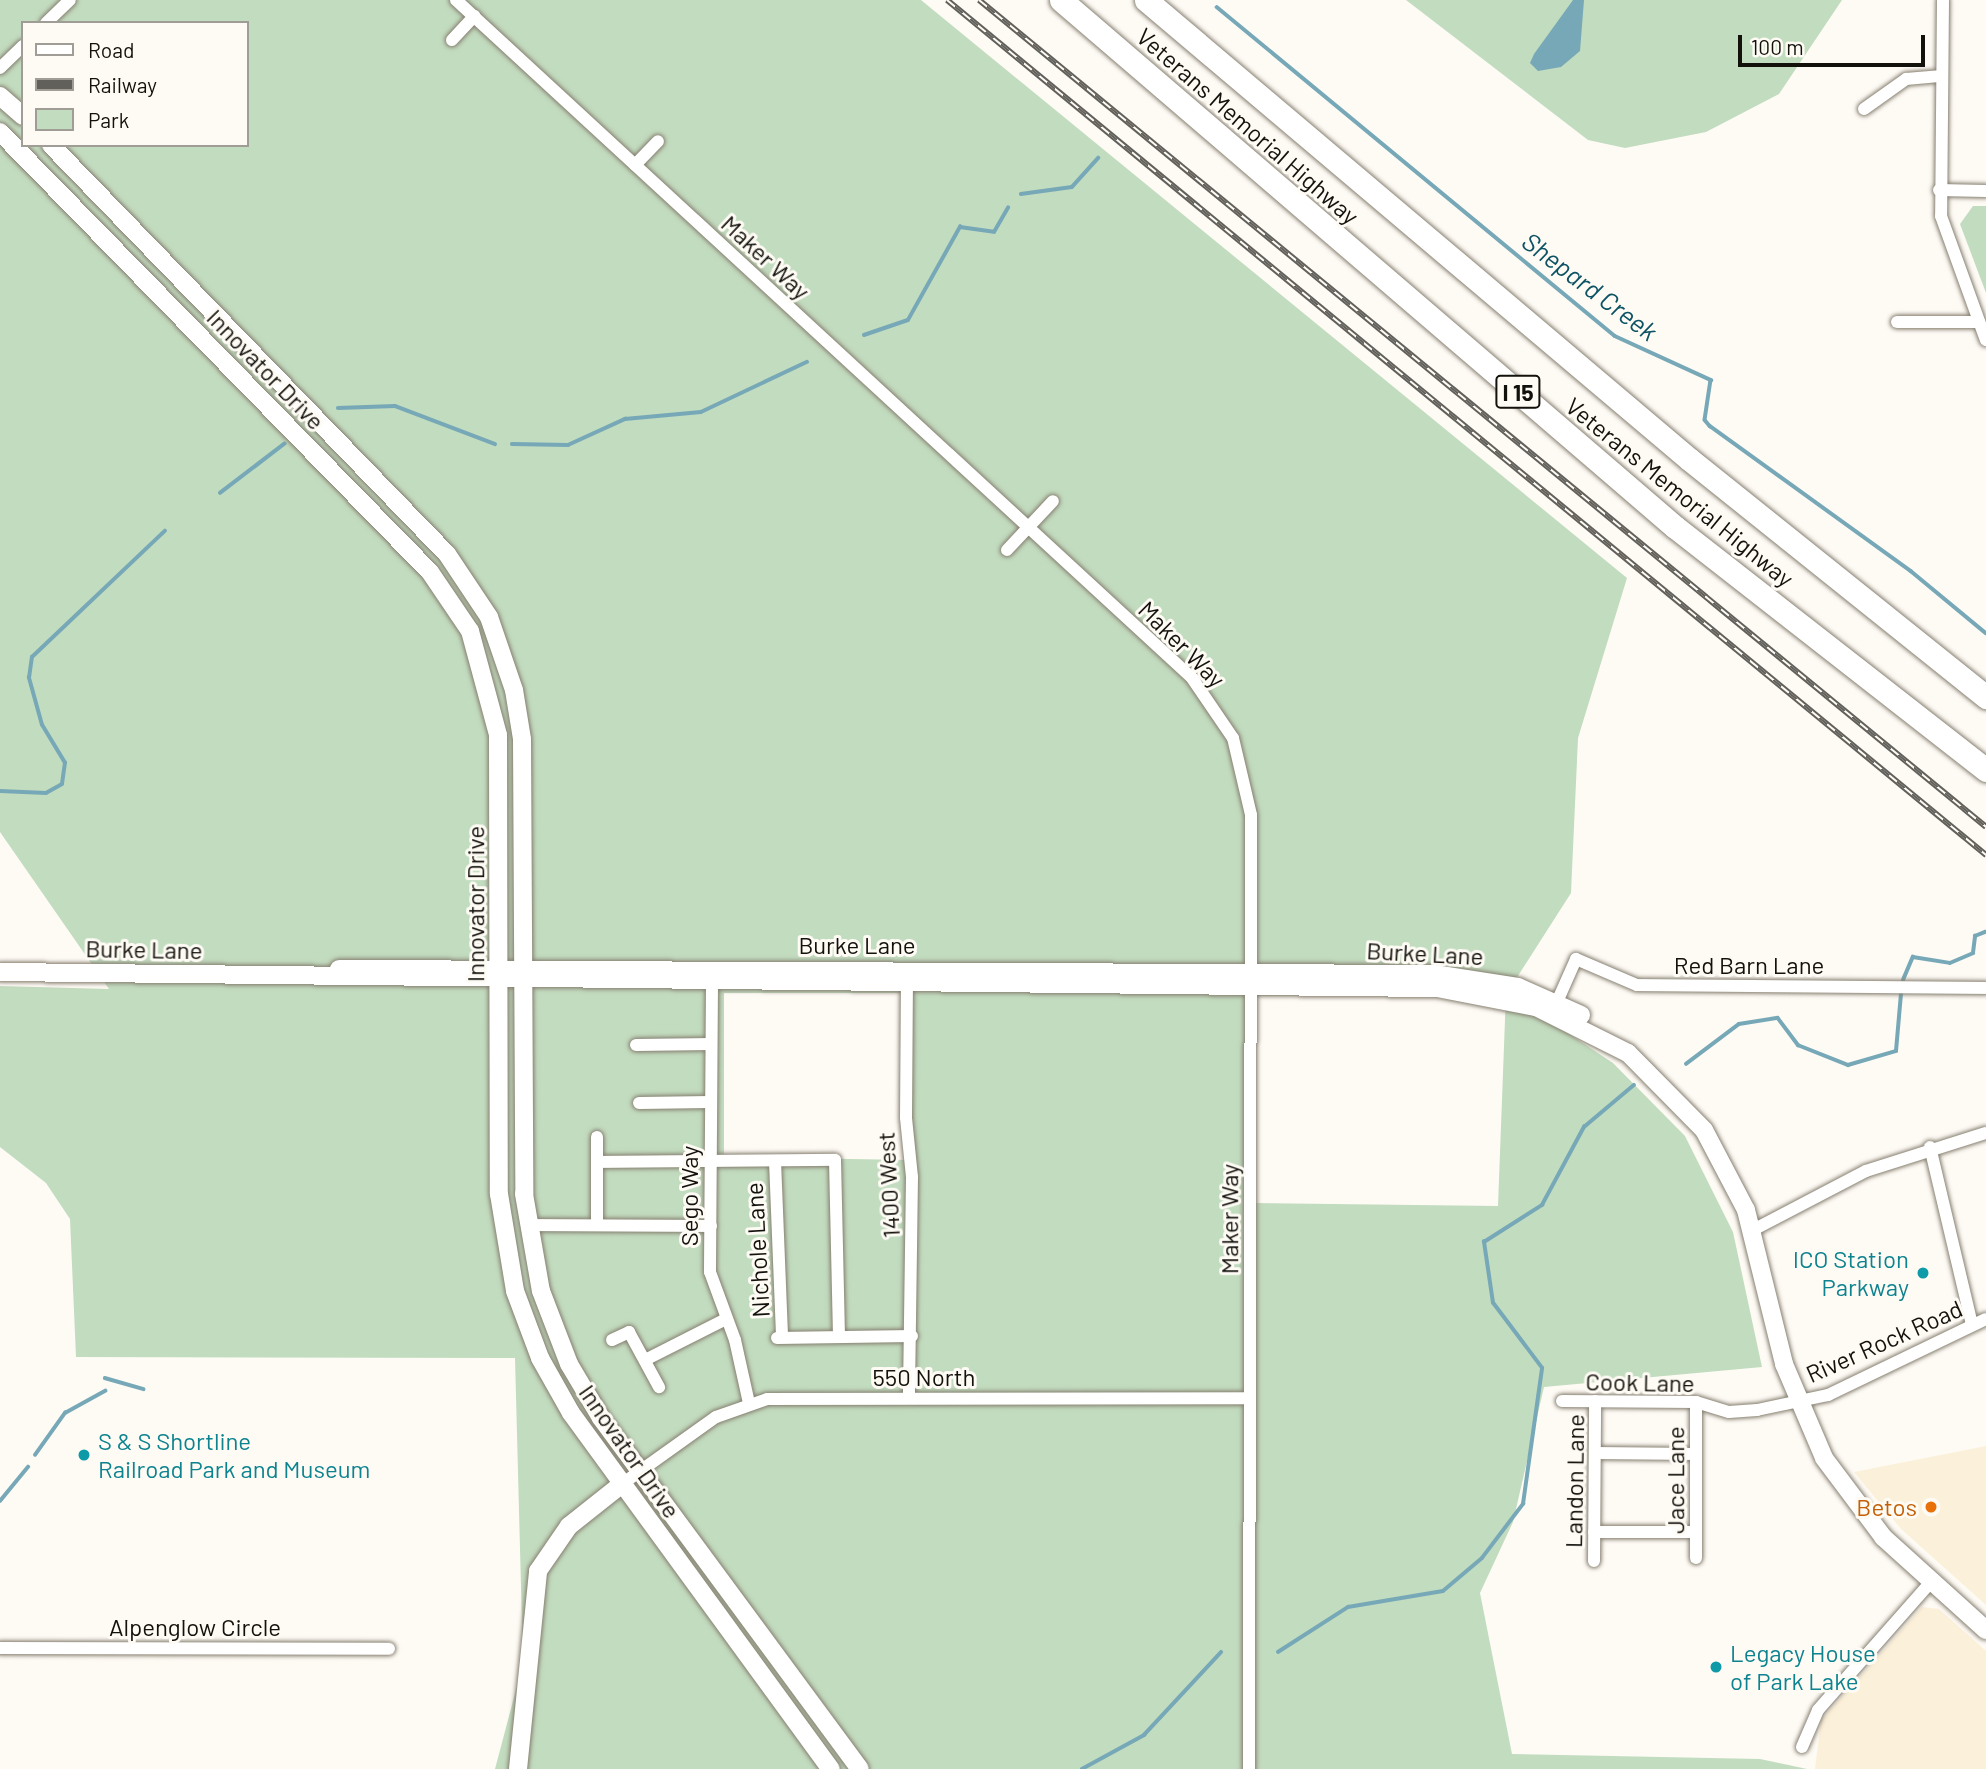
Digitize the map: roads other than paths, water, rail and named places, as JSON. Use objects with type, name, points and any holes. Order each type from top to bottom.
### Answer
[{"type":"highway","name":"Veterans Memorial Highway","points":[[1061,0],[1675,527],[1986,769]]},
{"type":"highway","name":"Veterans Memorial Highway","points":[[1146,0],[1935,659],[1986,695]]},
{"type":"main road","points":[[0,96],[21,114]]},
{"type":"main road","name":"Innovator Drive","points":[[0,132],[430,572],[461,614],[488,680],[498,735],[499,1194],[508,1264],[550,1378],[622,1484],[831,1769]]},
{"type":"main road","name":"Innovator Drive","points":[[53,147],[441,548],[480,598],[507,663],[522,739],[527,1225],[558,1341],[590,1401],[860,1769]]},
{"type":"main road","name":"Burke Lane","points":[[0,972],[499,974],[712,983],[907,977]]},
{"type":"main road","name":"Burke Lane","points":[[523,975],[1250,980],[1454,989],[1555,1007],[1641,1062],[1692,1114],[1727,1167],[1753,1230],[1798,1400],[1851,1498],[1931,1582],[1986,1630]]},
{"type":"main road","points":[[518,1769],[538,1570],[569,1526],[622,1484]]},
{"type":"street","points":[[48,21],[70,0]]},
{"type":"street","name":"Maker Way","points":[[456,0],[1192,678],[1233,738],[1250,800],[1250,1769]]},
{"type":"street","points":[[1943,0],[1939,190],[1948,240],[1986,340]]},
{"type":"street","points":[[452,40],[474,16]]},
{"type":"street","points":[[0,68],[21,48]]},
{"type":"street","points":[[1864,109],[1906,79],[1941,76]]},
{"type":"street","points":[[635,165],[658,141]]},
{"type":"street","points":[[1939,190],[1986,191]]},
{"type":"street","points":[[1897,322],[1979,323]]},
{"type":"street","points":[[1007,550],[1053,501]]},
{"type":"street","name":"Red Barn Lane","points":[[1555,1007],[1576,960],[1637,985],[1986,988]]},
{"type":"street","name":"1400 West","points":[[907,977],[912,1336],[909,1398]]},
{"type":"street","name":"Sego Way","points":[[712,983],[710,1272],[726,1319],[748,1403]]},
{"type":"street","points":[[636,1045],[711,1044]]},
{"type":"street","points":[[639,1103],[710,1102]]},
{"type":"street","points":[[1753,1230],[1866,1171],[1930,1147],[1986,1133]]},
{"type":"street","points":[[597,1137],[597,1225]]},
{"type":"street","points":[[1930,1147],[1972,1324]]},
{"type":"street","points":[[597,1162],[835,1160],[839,1333],[912,1336]]},
{"type":"street","name":"Nichole Lane","points":[[775,1161],[779,1337],[839,1333]]},
{"type":"street","points":[[527,1225],[711,1226]]},
{"type":"street","points":[[645,1360],[726,1319]]},
{"type":"street","name":"River Rock Road","points":[[1798,1400],[1828,1395],[1986,1319]]},
{"type":"street","points":[[612,1340],[629,1332],[659,1387]]},
{"type":"street","name":"550 North","points":[[622,1484],[716,1417],[748,1403],[909,1398],[1250,1398]]},
{"type":"street","name":"Cook Lane","points":[[1562,1401],[1696,1402],[1738,1412],[1798,1400]]},
{"type":"street","name":"Landon Lane","points":[[1594,1561],[1595,1401]]},
{"type":"street","name":"Jace Lane","points":[[1696,1402],[1696,1558]]},
{"type":"street","points":[[1595,1453],[1696,1454]]},
{"type":"street","points":[[1594,1532],[1696,1532]]},
{"type":"street","points":[[1802,1747],[1826,1700],[1931,1582]]},
{"type":"street","name":"Alpenglow Circle","points":[[0,1648],[389,1649]]},
{"type":"water","points":[[1573,0],[1584,0],[1580,51],[1561,67],[1538,71],[1530,63],[1534,54]]},
{"type":"waterway","name":"Shepard Creek","points":[[1217,7],[1615,336],[1711,380],[1705,420],[1710,426],[1911,571],[1986,633]]},
{"type":"waterway","name":"Shepard Creek","points":[[1021,194],[1072,187],[1098,158]]},
{"type":"waterway","name":"Shepard Creek","points":[[864,335],[908,320],[960,227],[994,232],[1008,208]]},
{"type":"waterway","name":"Shepard Creek","points":[[512,444],[568,445],[625,419],[701,412],[807,362]]},
{"type":"waterway","name":"Shepard Creek","points":[[338,408],[395,406],[495,444]]},
{"type":"waterway","name":"Shepard Creek","points":[[220,493],[284,444]]},
{"type":"waterway","name":"Shepard Creek","points":[[0,791],[46,793],[62,784],[65,763],[42,725],[29,678],[32,657],[165,531]]},
{"type":"waterway","name":"Shepard Creek","points":[[1903,980],[1913,957],[1950,963],[1973,953],[1975,936],[1985,932]]},
{"type":"waterway","name":"Shepard Creek","points":[[1686,1064],[1739,1024],[1778,1018],[1798,1045],[1848,1065],[1896,1051],[1901,994]]},
{"type":"waterway","name":"Shepard Creek","points":[[1278,1652],[1348,1607],[1443,1591],[1482,1558],[1523,1504],[1542,1368],[1493,1303],[1484,1242],[1542,1205],[1584,1127],[1634,1085]]},
{"type":"waterway","points":[[105,1378],[143,1389]]},
{"type":"waterway","points":[[35,1455],[65,1413],[105,1391]]},
{"type":"waterway","points":[[0,1501],[28,1467]]},
{"type":"waterway","name":"Shepard Creek","points":[[1082,1769],[1144,1735],[1221,1652]]},
{"type":"railway","points":[[947,0],[1986,855]]},
{"type":"railway","points":[[979,0],[1986,827]]},
{"type":"place","name":"ICO Station Parkway","points":[[1923,1273]]},
{"type":"place","name":"S & S Shortline Railroad Park and Museum","points":[[84,1455]]},
{"type":"place","name":"Betos","points":[[1931,1507]]},
{"type":"place","name":"Legacy House of Park Lake","points":[[1716,1667]]}]
